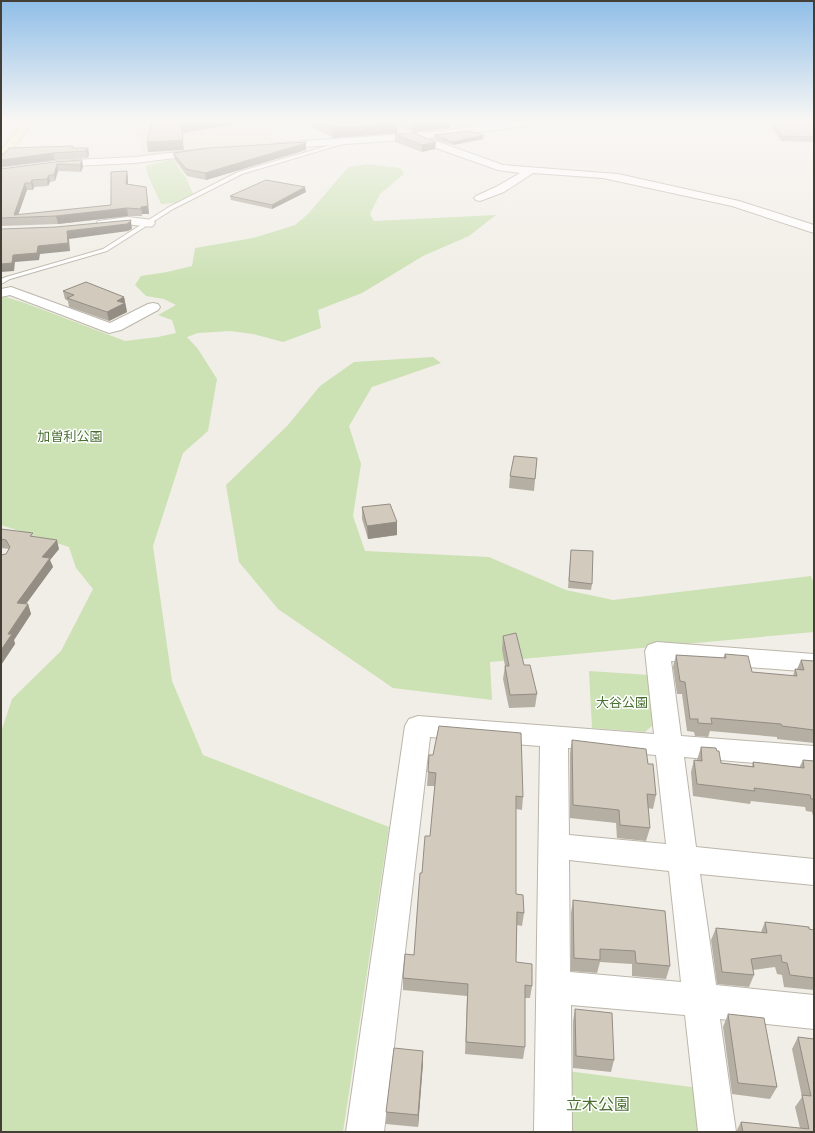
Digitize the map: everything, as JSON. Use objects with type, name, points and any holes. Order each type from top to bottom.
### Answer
[{"type":"street","points":[[480,198],[494,194],[509,186],[524,175]]},
{"type":"street","points":[[601,175],[618,177],[735,203],[814,229]]},
{"type":"street","points":[[89,225],[128,221],[149,223]]},
{"type":"street","points":[[1,293],[11,290],[109,328],[116,327],[153,308]]},
{"type":"street","points":[[718,1132],[657,651],[814,663]]},
{"type":"street","points":[[365,1132],[418,726],[814,757]]},
{"type":"street","points":[[553,1132],[554,737]]},
{"type":"street","points":[[554,846],[814,872]]},
{"type":"street","points":[[554,986],[814,1012]]},
{"type":"lane","points":[[1,282],[8,278],[105,250],[171,208],[236,175]]},
{"type":"green space","points":[[148,175],[184,175],[193,194],[188,202],[161,204]]},
{"type":"green space","name":"加曽利公園","points":[[341,175],[403,175],[380,194],[370,214],[374,221],[496,215],[469,236],[423,256],[362,293],[318,310],[321,328],[283,342],[253,334],[230,331],[198,333],[187,337],[198,349],[217,379],[208,431],[183,453],[153,546],[172,681],[203,755],[389,827],[343,1132],[1,1132],[1,732],[12,699],[61,651],[93,589],[76,568],[69,547],[1,525],[1,298],[6,297],[25,303],[125,341],[176,333],[172,320],[158,315],[176,305],[164,299],[146,296],[135,285],[141,276],[192,266],[195,248],[253,238],[295,225],[309,213]]},
{"type":"green space","points":[[433,357],[441,363],[372,387],[349,426],[361,464],[353,516],[365,551],[489,557],[566,590],[613,600],[811,576],[814,584],[814,632],[490,662],[492,700],[393,688],[278,609],[239,562],[226,485],[288,425],[320,386],[354,362]]},
{"type":"green space","name":"大谷公園","points":[[589,671],[649,675],[655,723],[645,732],[592,728]]},
{"type":"green space","name":"立木公園","points":[[567,1071],[699,1088],[705,1132],[565,1132]]},
{"type":"building","points":[[1,175],[54,175],[49,175],[47,179],[32,180],[31,183],[25,183],[14,215],[111,205],[111,175],[127,175],[126,184],[146,187],[148,206],[141,207],[141,209],[127,208],[56,216],[1,218]]},
{"type":"building","points":[[266,180],[305,187],[272,205],[230,196]]},
{"type":"building","points":[[131,220],[127,224],[67,231],[68,243],[38,246],[37,253],[13,255],[12,263],[1,264],[1,229],[56,227]]},
{"type":"building","points":[[86,282],[124,297],[117,301],[125,303],[107,312],[67,298],[74,295],[63,291]]},
{"type":"building","points":[[514,456],[537,458],[535,479],[510,476]]},
{"type":"building","points":[[390,504],[397,522],[367,526],[362,507]]},
{"type":"building","points":[[1,529],[33,533],[30,536],[57,540],[42,557],[50,558],[17,603],[28,604],[8,634],[12,634],[1,650],[1,555],[6,554],[10,547],[6,540],[1,539]]},
{"type":"building","points":[[571,550],[593,551],[592,584],[569,581]]},
{"type":"building","points":[[516,633],[524,665],[530,665],[537,694],[510,695],[505,666],[509,666],[503,636]]},
{"type":"building","points":[[725,654],[748,656],[752,672],[797,676],[795,669],[804,670],[801,660],[814,661],[814,730],[782,726],[781,724],[711,718],[712,724],[698,723],[698,719],[690,719],[685,682],[680,681],[676,655],[726,658]]},
{"type":"building","points":[[439,726],[521,733],[523,797],[516,796],[516,894],[523,895],[524,913],[517,912],[516,962],[532,964],[532,986],[525,985],[525,1047],[466,1042],[468,984],[403,978],[405,954],[414,955],[420,873],[422,873],[425,836],[430,836],[436,773],[428,772],[429,755],[433,755]]},
{"type":"building","points":[[572,740],[646,749],[648,764],[653,764],[656,795],[647,794],[650,828],[620,825],[619,810],[573,805]]},
{"type":"building","points":[[701,747],[716,748],[717,751],[719,751],[721,763],[754,767],[753,762],[804,768],[803,760],[814,761],[814,799],[811,799],[810,795],[754,788],[755,791],[697,784],[694,760],[702,761]]},
{"type":"building","points":[[573,900],[665,911],[670,966],[636,963],[635,951],[600,949],[600,960],[574,958]]},
{"type":"building","points":[[765,922],[809,927],[809,929],[814,930],[814,978],[790,975],[787,963],[782,962],[781,955],[751,959],[754,975],[722,972],[716,928],[767,933]]},
{"type":"building","points":[[575,1009],[612,1013],[614,1060],[576,1056]]},
{"type":"building","points":[[728,1014],[764,1018],[777,1087],[738,1083]]},
{"type":"building","points":[[798,1037],[814,1039],[814,1132],[743,1132],[741,1122],[809,1129],[802,1095],[811,1096]]},
{"type":"building","points":[[394,1048],[423,1051],[418,1115],[386,1112]]}]
